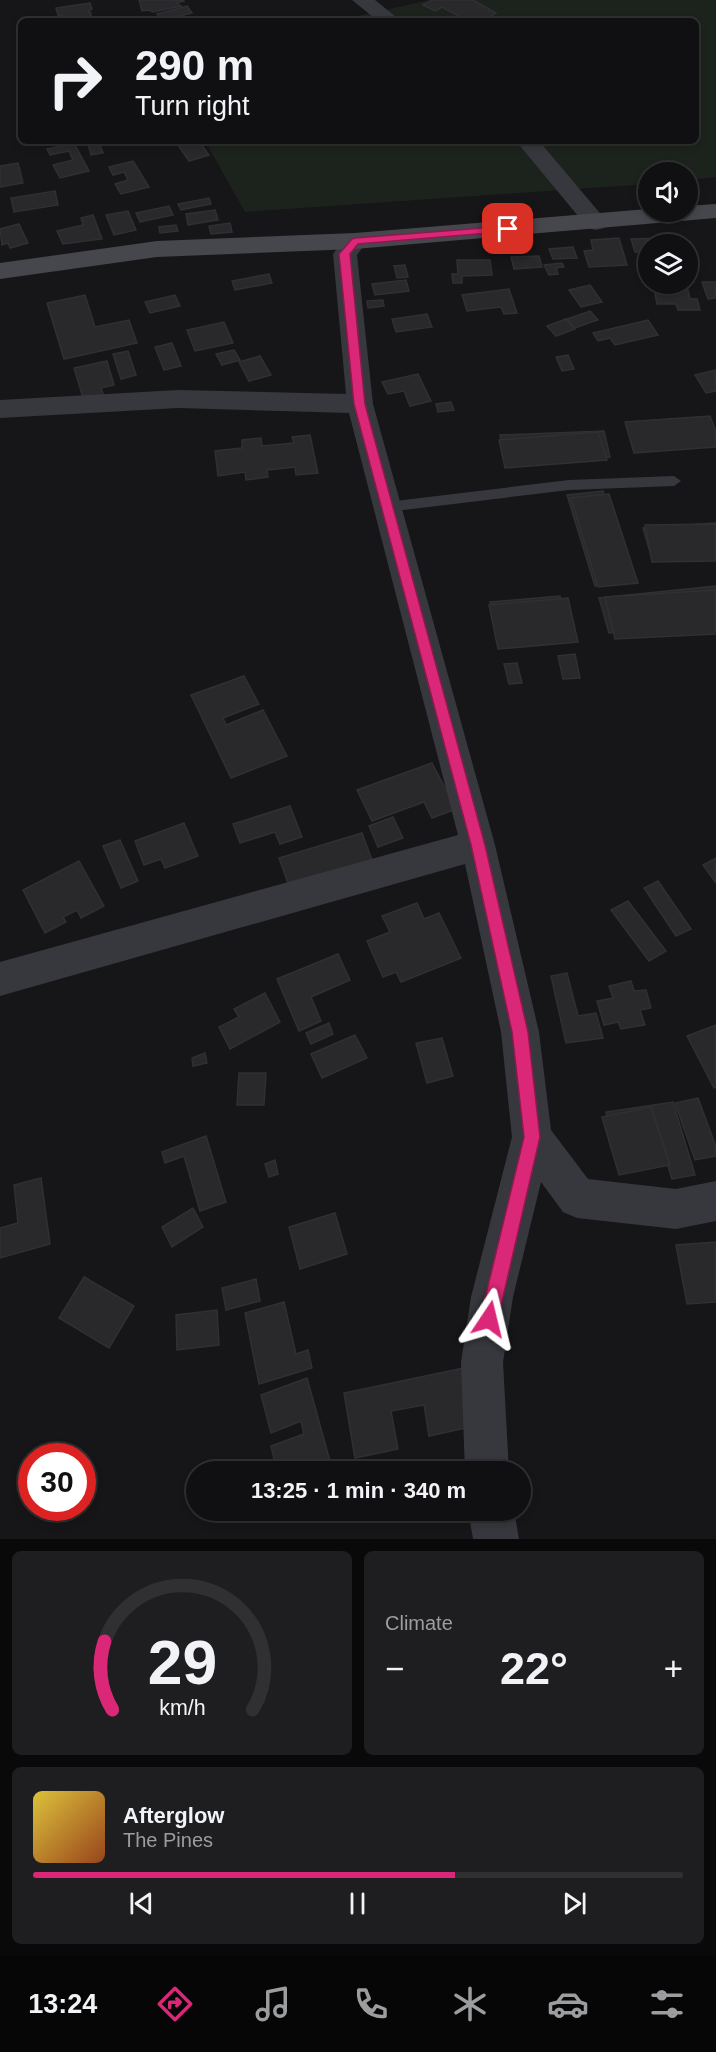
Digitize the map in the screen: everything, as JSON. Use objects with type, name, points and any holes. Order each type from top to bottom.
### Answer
[{"type":"street","points":[[362,0],[387,18]]},
{"type":"street","points":[[530,144],[596,223]]},
{"type":"street","points":[[1,267],[96,259],[157,249],[355,241],[716,212]]},
{"type":"street","points":[[355,241],[345,254],[360,404],[478,845],[520,1032],[532,1137],[492,1297],[482,1362],[486,1461]]},
{"type":"street","points":[[0,409],[178,399],[360,404]]},
{"type":"street","points":[[0,979],[478,845]]},
{"type":"street","points":[[532,1137],[577,1198],[676,1209],[716,1201]]},
{"type":"street","points":[[493,1521],[496,1539]]},
{"type":"lane","points":[[387,507],[569,485],[674,481]]},
{"type":"shaded area","points":[[430,0],[716,0],[716,177],[698,179],[698,162],[638,162],[638,185],[245,212],[207,144],[699,144],[699,18],[349,18]]},
{"type":"building","points":[[139,0],[184,1],[177,3],[181,6],[153,12],[142,11]]},
{"type":"building","points":[[432,0],[473,0],[496,13],[491,16],[494,18],[462,18],[442,7],[435,11],[423,5]]},
{"type":"building","points":[[90,3],[92,9],[88,12],[91,13],[91,17],[59,18],[63,16],[58,15],[56,8]]},
{"type":"building","points":[[187,6],[192,13],[171,18],[160,18],[157,14]]},
{"type":"building","points":[[75,144],[89,171],[60,178],[53,165],[73,160],[69,151],[50,155],[47,149]]},
{"type":"building","points":[[88,144],[100,144],[103,153],[91,155]]},
{"type":"building","points":[[201,144],[209,155],[189,161],[178,145]]},
{"type":"building","points":[[133,161],[149,187],[121,194],[115,184],[128,180],[124,172],[113,175],[109,167]]},
{"type":"building","points":[[18,163],[23,183],[0,187],[0,166]]},
{"type":"building","points":[[55,191],[58,205],[14,212],[11,198]]},
{"type":"building","points":[[209,198],[211,204],[181,210],[178,204]]},
{"type":"building","points":[[169,206],[173,215],[140,222],[136,213]]},
{"type":"building","points":[[215,210],[218,220],[188,225],[186,214]]},
{"type":"building","points":[[128,211],[136,230],[114,235],[106,215]]},
{"type":"building","points":[[93,215],[102,239],[63,244],[57,231],[83,225],[81,218]]},
{"type":"building","points":[[230,223],[232,232],[211,234],[209,226]]},
{"type":"building","points":[[19,224],[28,243],[10,248],[8,243],[2,245],[0,229]]},
{"type":"building","points":[[176,225],[178,231],[160,233],[159,227]]},
{"type":"building","points":[[619,238],[627,265],[589,267],[584,251],[593,250],[591,240]]},
{"type":"building","points":[[631,239],[638,239],[638,252],[635,252]]},
{"type":"building","points":[[573,247],[577,258],[553,259],[549,249]]},
{"type":"building","points":[[539,256],[542,267],[514,269],[511,257]]},
{"type":"building","points":[[457,260],[490,260],[492,275],[462,276],[462,283],[453,283],[452,274],[458,274]]},
{"type":"building","points":[[562,263],[564,267],[556,268],[558,274],[549,275],[544,265]]},
{"type":"building","points":[[405,265],[408,277],[397,278],[394,266]]},
{"type":"building","points":[[269,274],[272,283],[235,290],[232,281]]},
{"type":"building","points":[[406,280],[409,291],[375,295],[372,284]]},
{"type":"building","points":[[702,282],[716,282],[716,298],[708,299]]},
{"type":"building","points":[[590,285],[602,302],[581,307],[569,290]]},
{"type":"building","points":[[509,289],[517,313],[504,314],[501,307],[467,311],[462,295]]},
{"type":"building","points":[[655,294],[689,294],[690,299],[697,299],[700,310],[678,310],[676,304],[657,304]]},
{"type":"building","points":[[85,295],[95,327],[129,320],[137,343],[64,359],[47,303]]},
{"type":"building","points":[[175,295],[180,306],[150,313],[145,302]]},
{"type":"building","points":[[383,300],[384,306],[368,308],[367,301]]},
{"type":"building","points":[[590,311],[598,320],[575,328],[567,319]]},
{"type":"building","points":[[427,314],[432,327],[396,332],[392,319]]},
{"type":"building","points":[[566,319],[575,329],[556,336],[547,326]]},
{"type":"building","points":[[648,320],[658,335],[615,345],[610,338],[598,341],[593,333]]},
{"type":"building","points":[[224,322],[233,343],[195,351],[187,330]]},
{"type":"building","points":[[172,343],[181,366],[164,370],[155,347]]},
{"type":"building","points":[[234,350],[240,360],[222,365],[216,354]]},
{"type":"building","points":[[128,351],[136,375],[121,379],[113,354]]},
{"type":"building","points":[[568,355],[574,369],[562,371],[556,357]]},
{"type":"building","points":[[260,356],[271,375],[249,381],[239,362]]},
{"type":"building","points":[[107,361],[114,385],[101,388],[104,397],[84,401],[74,368]]},
{"type":"building","points":[[716,370],[716,391],[706,393],[695,375]]},
{"type":"building","points":[[418,374],[431,401],[410,406],[404,391],[388,394],[382,382]]},
{"type":"building","points":[[451,402],[454,410],[438,412],[436,404]]},
{"type":"building","points":[[710,416],[716,432],[716,447],[634,453],[625,422]]},
{"type":"building","points":[[604,431],[610,457],[505,462],[500,435]]},
{"type":"building","points":[[598,432],[607,460],[505,468],[499,440]]},
{"type":"building","points":[[310,435],[318,473],[296,475],[295,467],[267,470],[268,477],[246,480],[245,472],[218,476],[215,451],[242,448],[242,440],[261,438],[262,446],[294,443],[292,437]]},
{"type":"building","points":[[603,491],[633,582],[595,586],[567,495]]},
{"type":"building","points":[[609,494],[638,583],[598,587],[571,498]]},
{"type":"building","points":[[716,523],[716,555],[652,559],[643,528]]},
{"type":"building","points":[[716,524],[716,561],[652,562],[645,525]]},
{"type":"building","points":[[716,586],[716,622],[609,633],[599,598]]},
{"type":"building","points":[[716,590],[716,634],[615,639],[605,597]]},
{"type":"building","points":[[560,596],[571,638],[499,644],[490,602]]},
{"type":"building","points":[[568,598],[578,642],[498,649],[489,605]]},
{"type":"building","points":[[575,654],[580,678],[563,679],[558,656]]},
{"type":"building","points":[[517,663],[522,683],[509,684],[504,664]]},
{"type":"building","points":[[244,676],[259,704],[223,718],[226,725],[263,710],[287,756],[231,778],[191,695]]},
{"type":"building","points":[[432,763],[456,809],[432,818],[424,802],[372,821],[357,790]]},
{"type":"building","points":[[290,806],[302,837],[280,844],[275,832],[240,843],[233,824]]},
{"type":"building","points":[[393,817],[403,838],[378,847],[369,826]]},
{"type":"building","points":[[184,823],[198,856],[165,868],[161,859],[144,865],[135,841]]},
{"type":"building","points":[[362,833],[372,860],[289,886],[279,858]]},
{"type":"building","points":[[120,840],[138,881],[121,888],[103,846]]},
{"type":"building","points":[[716,858],[716,883],[703,865]]},
{"type":"building","points":[[79,861],[104,906],[81,918],[77,910],[63,917],[66,922],[45,933],[23,890]]},
{"type":"building","points":[[658,881],[691,929],[676,936],[644,888]]},
{"type":"building","points":[[628,901],[666,951],[649,961],[611,910]]},
{"type":"building","points":[[417,903],[424,919],[439,913],[461,958],[401,982],[396,972],[383,977],[367,941],[390,932],[382,916]]},
{"type":"building","points":[[338,954],[350,980],[311,997],[321,1021],[299,1031],[277,979]]},
{"type":"building","points":[[567,973],[578,1016],[596,1013],[603,1038],[566,1043],[551,976]]},
{"type":"building","points":[[631,981],[634,991],[646,990],[651,1008],[640,1010],[645,1025],[621,1029],[618,1022],[604,1025],[597,1001],[613,998],[609,986]]},
{"type":"building","points":[[265,993],[280,1022],[230,1049],[219,1027],[239,1017],[234,1009]]},
{"type":"building","points":[[329,1023],[333,1034],[311,1044],[306,1033]]},
{"type":"building","points":[[716,1025],[716,1087],[714,1088],[687,1036]]},
{"type":"building","points":[[355,1035],[367,1058],[322,1078],[311,1054]]},
{"type":"building","points":[[442,1038],[453,1076],[427,1083],[416,1043]]},
{"type":"building","points":[[205,1053],[207,1063],[193,1066],[192,1058]]},
{"type":"building","points":[[239,1073],[266,1073],[264,1105],[237,1105]]},
{"type":"building","points":[[698,1098],[716,1147],[716,1156],[695,1160],[675,1103]]},
{"type":"building","points":[[673,1102],[695,1175],[672,1179],[666,1160],[620,1167],[606,1112]]},
{"type":"building","points":[[651,1107],[670,1165],[619,1175],[602,1117]]},
{"type":"building","points":[[206,1136],[226,1202],[200,1211],[184,1156],[165,1163],[162,1152]]},
{"type":"building","points":[[275,1160],[278,1174],[269,1177],[265,1164]]},
{"type":"building","points":[[41,1178],[50,1244],[0,1258],[0,1228],[18,1223],[14,1185]]},
{"type":"building","points":[[193,1208],[203,1227],[172,1247],[162,1227]]},
{"type":"building","points":[[335,1213],[347,1254],[300,1269],[289,1227]]},
{"type":"building","points":[[716,1242],[716,1302],[687,1304],[676,1245]]},
{"type":"building","points":[[84,1277],[134,1306],[109,1348],[59,1318]]},
{"type":"building","points":[[256,1279],[260,1301],[226,1310],[222,1288]]},
{"type":"building","points":[[284,1302],[296,1354],[308,1350],[312,1368],[259,1384],[245,1313]]},
{"type":"building","points":[[217,1310],[219,1345],[177,1350],[176,1315]]},
{"type":"building","points":[[464,1368],[475,1426],[429,1436],[424,1405],[391,1411],[398,1449],[355,1458],[344,1393]]},
{"type":"building","points":[[307,1378],[330,1461],[274,1461],[271,1446],[304,1434],[301,1421],[271,1433],[261,1395]]},
{"type":"route","points":[[489,1319],[492,1297],[532,1137],[520,1032],[478,845],[360,404],[345,254],[355,241],[508,229]]}]
